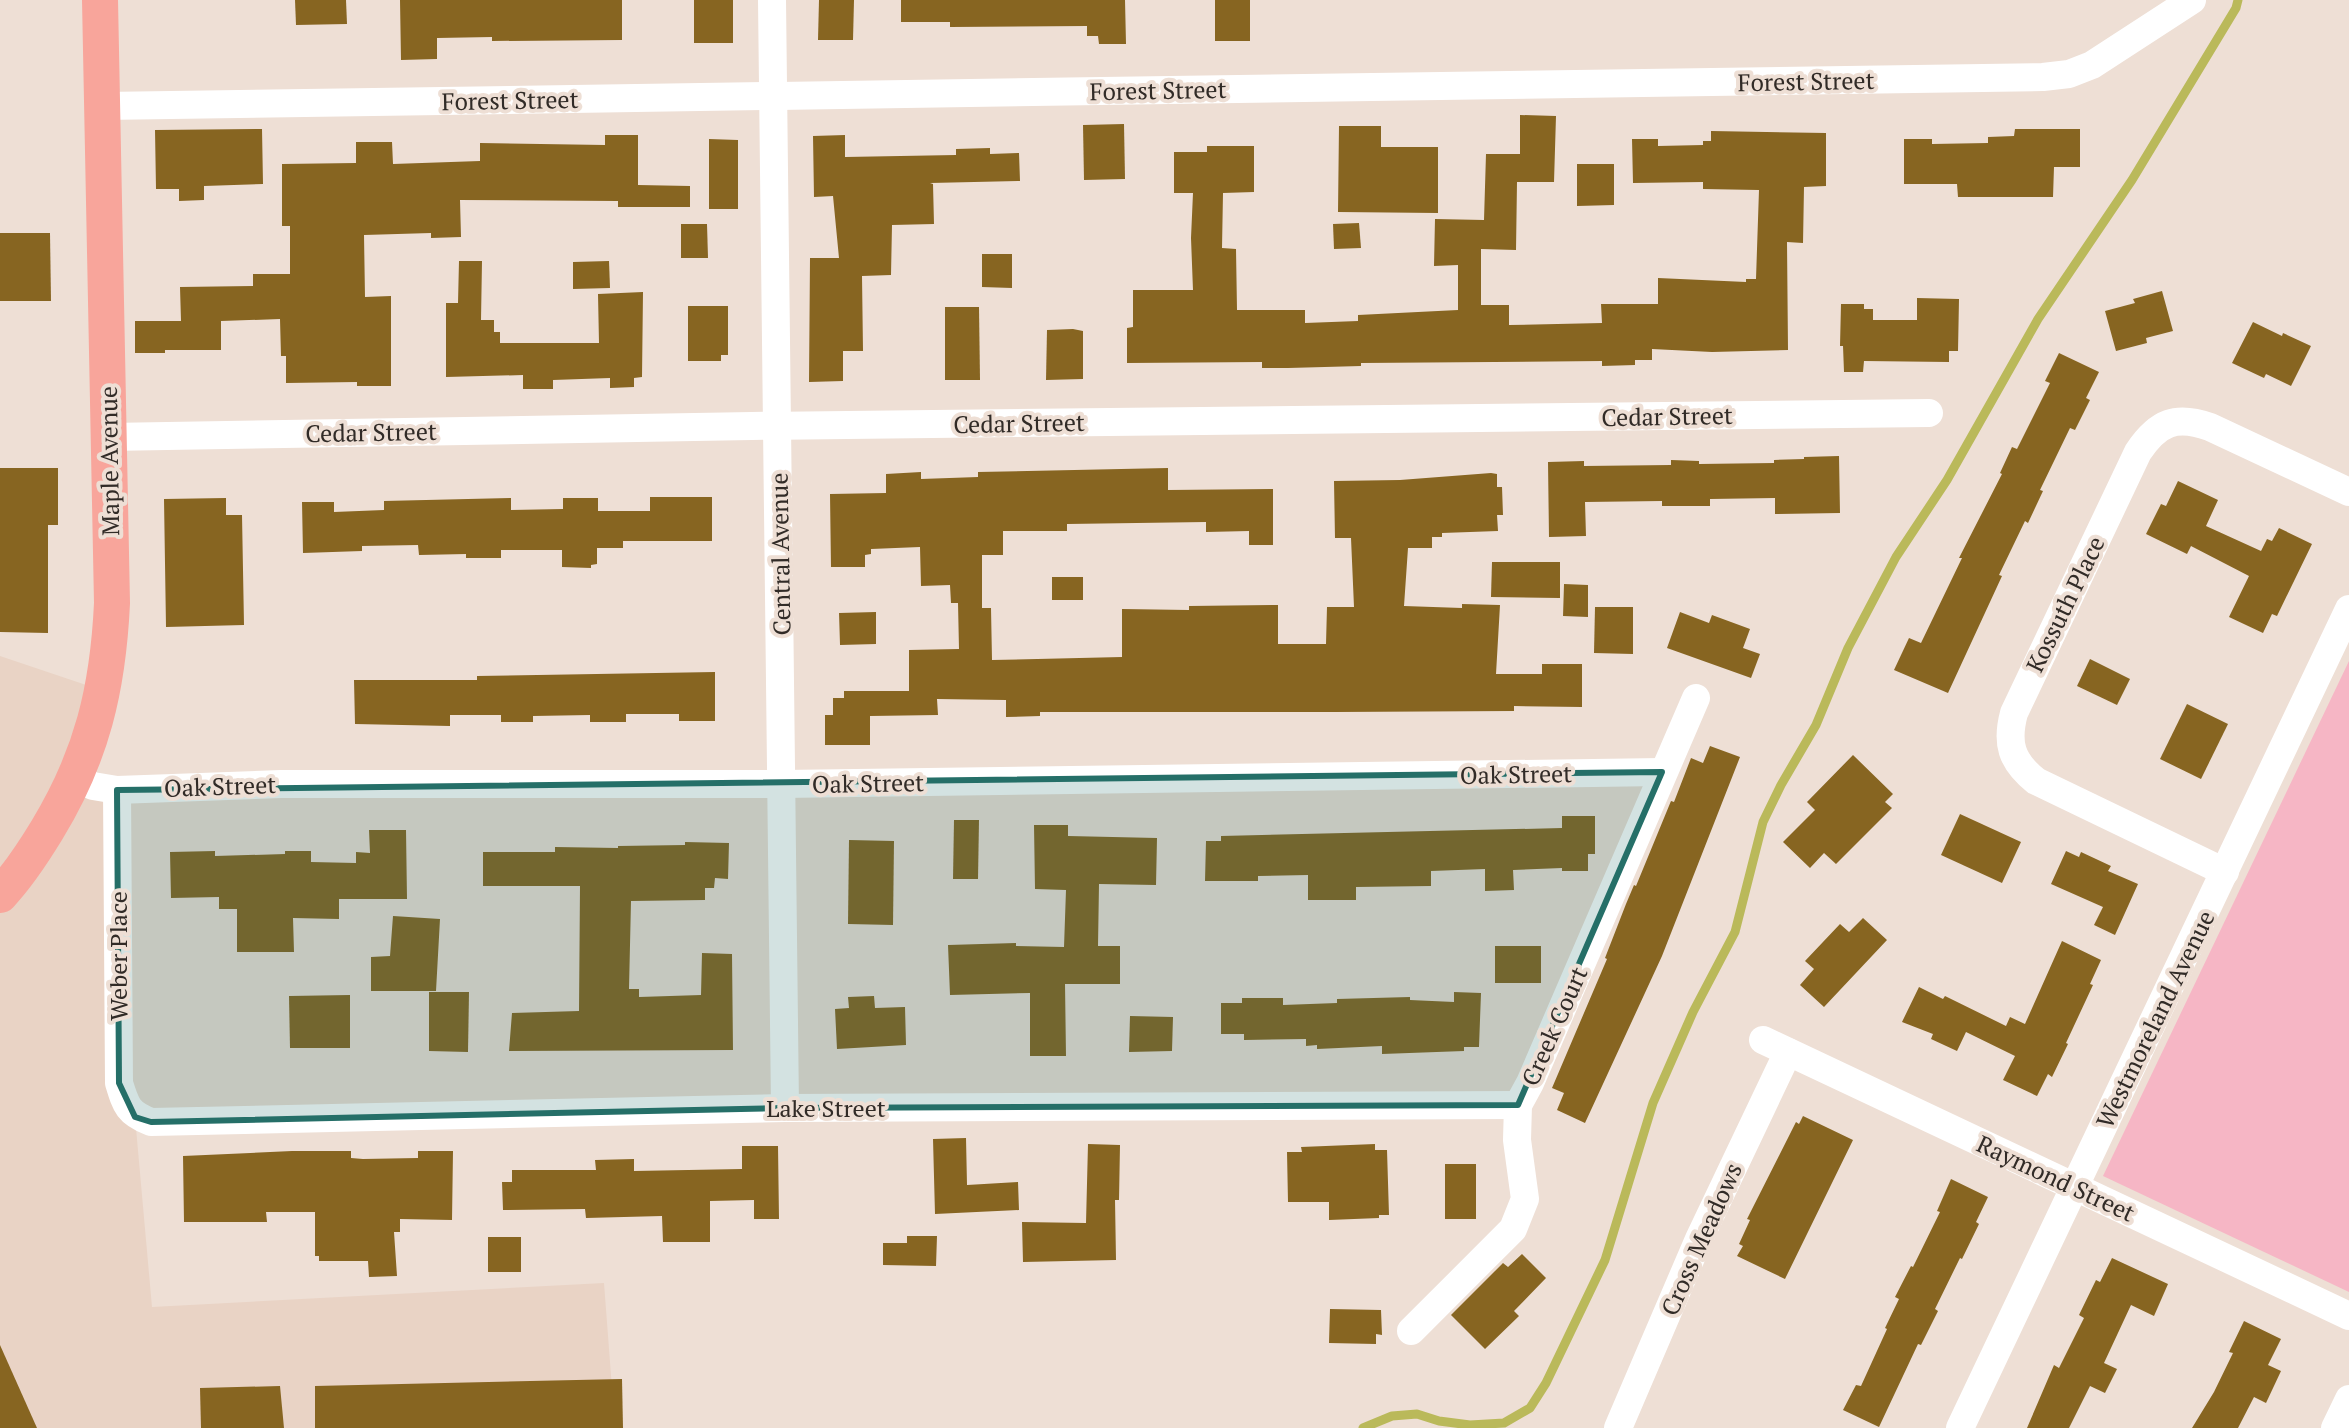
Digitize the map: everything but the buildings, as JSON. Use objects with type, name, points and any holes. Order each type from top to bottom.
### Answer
[{"type":"main road","name":"Maple Avenue","points":[[0,895],[36,848],[77,778],[94,732],[110,646],[112,603],[100,0]]},
{"type":"street","name":"Central Avenue","points":[[772,0],[785,1108]]},
{"type":"street","name":"Forest Street","points":[[103,106],[2043,77],[2069,74],[2092,65],[2192,0]]},
{"type":"street","name":"Cedar Street","points":[[108,437],[1929,413]]},
{"type":"street","name":"Kossuth Place","points":[[2225,872],[2036,781],[2014,760],[2009,730],[2014,713],[2138,452],[2150,434],[2169,423],[2189,419],[2349,492]]},
{"type":"street","name":"Westmoreland Avenue","points":[[1960,1428],[2349,609]]},
{"type":"street","name":"Creek Court","points":[[1411,1331],[1513,1229],[1525,1199],[1517,1140],[1518,1105],[1696,698]]},
{"type":"street","name":"Oak Street","points":[[77,778],[93,786],[117,790],[281,784],[783,784],[1662,772]]},
{"type":"street","name":"Weber Place","points":[[117,790],[119,1083],[124,1102],[135,1117]]},
{"type":"street","name":"Raymond Street","points":[[1776,1046],[2349,1316]]},
{"type":"street","name":"Cross Meadows","points":[[1618,1428],[1699,1239],[1776,1046]]},
{"type":"street","name":"Lake Street","points":[[135,1117],[151,1122],[785,1108],[1518,1105]]},
{"type":"street","points":[[2335,1428],[2349,1399]]},
{"type":"highlighted area","points":[[1662,772],[1518,1105],[785,1108],[151,1122],[135,1117],[119,1083],[117,790]]},
{"type":"shaded area","points":[[0,656],[104,691],[79,770],[117,790],[135,1117],[152,1307],[604,1283],[615,1428],[0,1428]]},
{"type":"shaded area","points":[[2349,661],[2349,1292],[2103,1176]]},
{"type":"waterway","points":[[1363,1428],[1392,1416],[1417,1414],[1470,1425],[1504,1423],[1530,1408],[1546,1383],[1605,1260],[1653,1103],[1693,1012],[1735,932],[1763,822],[1816,725],[1848,648],[1896,557],[1947,480],[2038,319],[2132,180],[2238,0]]}]
